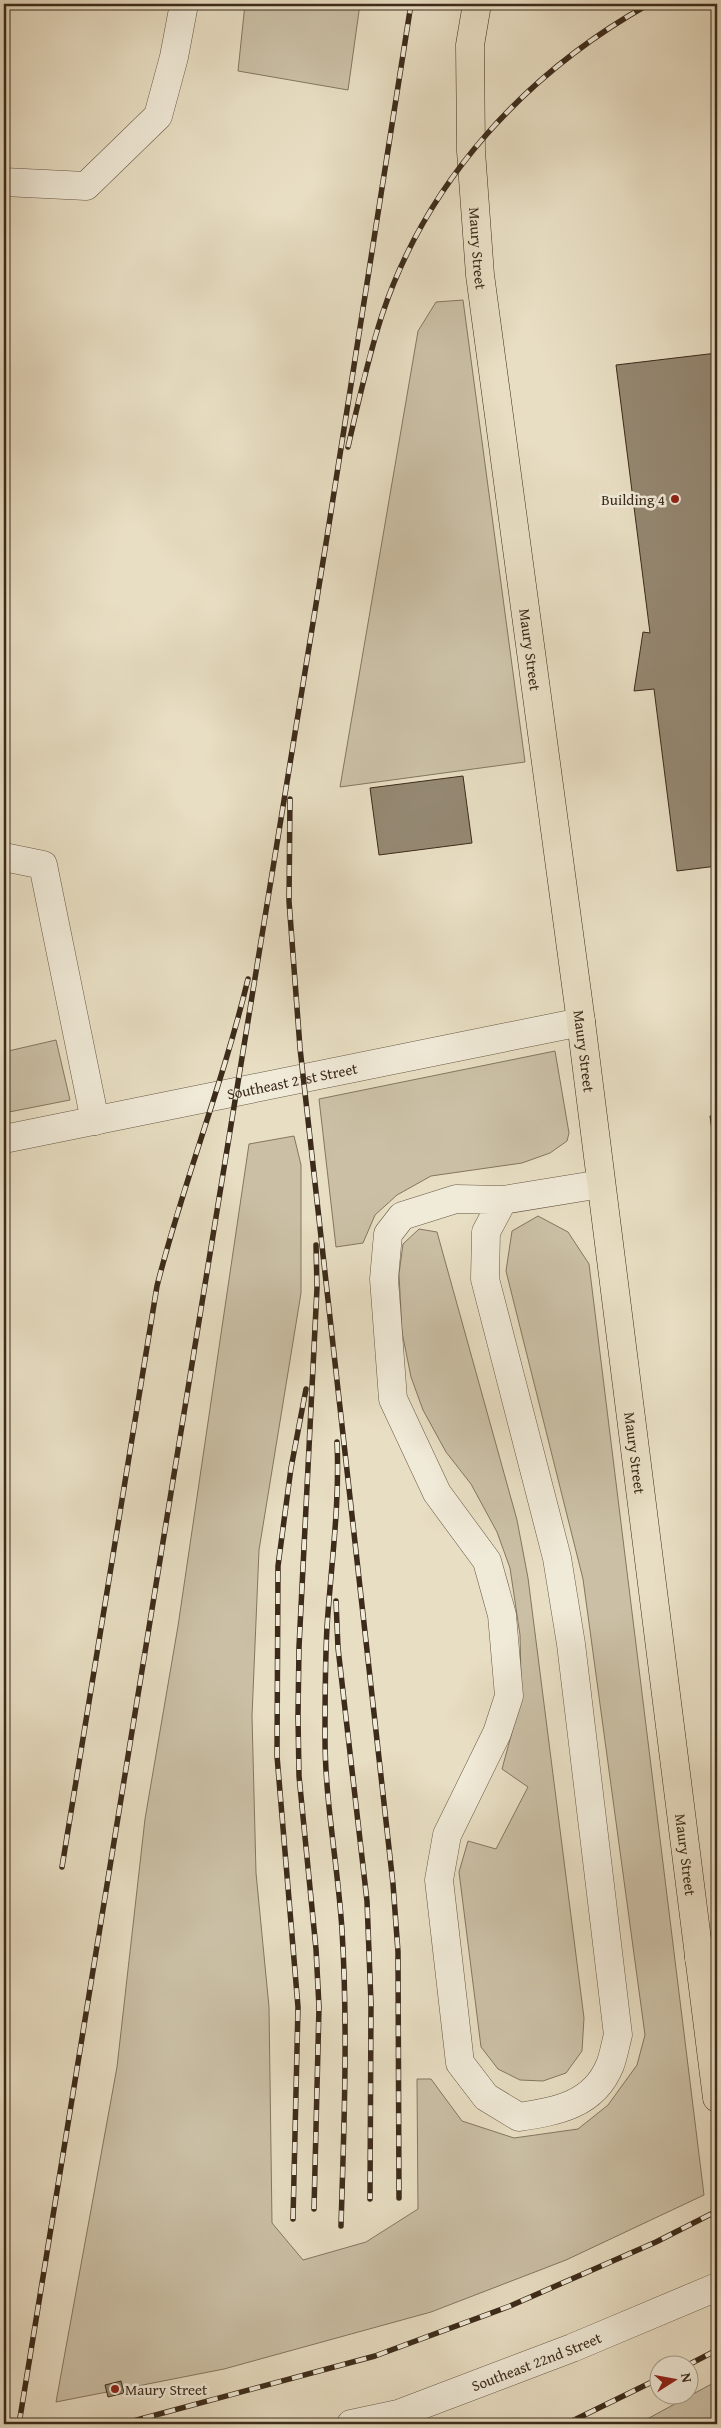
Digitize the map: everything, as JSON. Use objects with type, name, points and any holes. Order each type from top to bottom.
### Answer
[{"type":"main road","name":"Maury Street","points":[[477,4],[470,45],[471,151],[480,275],[581,1022],[601,1184],[708,1957],[717,2098]]},
{"type":"street","points":[[4,182],[86,186],[158,116],[174,57],[184,4]]},
{"type":"street","points":[[4,857],[43,865],[95,1121]]},
{"type":"street","name":"Southeast 21st Street","points":[[4,1139],[581,1022]]},
{"type":"street","points":[[503,1200],[486,1232],[485,1279],[558,1558],[571,1644],[618,2035],[610,2065],[594,2091],[560,2111],[519,2117],[486,2097],[460,2063],[439,1880],[447,1835],[497,1733],[509,1696],[502,1615],[487,1561],[437,1493],[393,1399],[384,1278],[388,1234],[402,1216],[456,1199],[503,1200],[601,1184]]},
{"type":"street","name":"Southeast 22nd Street","points":[[351,2424],[407,2410],[572,2348],[717,2287]]},
{"type":"shaded area","points":[[245,4],[360,4],[348,90],[238,71]]},
{"type":"shaded area","points":[[463,300],[525,762],[340,787],[418,331],[436,302]]},
{"type":"shaded area","points":[[56,1040],[70,1100],[4,1113],[4,1052]]},
{"type":"shaded area","points":[[555,1051],[569,1133],[567,1141],[550,1153],[522,1163],[431,1176],[397,1195],[375,1215],[363,1243],[336,1247],[319,1099]]},
{"type":"shaded area","points":[[294,1136],[301,1165],[301,1293],[259,1550],[252,1716],[256,1873],[269,2007],[272,2223],[303,2260],[366,2242],[418,2209],[417,2079],[431,2079],[462,2121],[514,2138],[578,2129],[608,2105],[637,2065],[645,2035],[583,1579],[506,1271],[512,1231],[538,1216],[568,1232],[589,1264],[704,2195],[566,2260],[431,2312],[224,2369],[56,2402],[117,2067],[145,1819],[178,1626],[249,1144]]},
{"type":"shaded area","points":[[419,1229],[437,1232],[517,1520],[528,1578],[584,2018],[582,2051],[566,2073],[543,2081],[520,2080],[498,2069],[481,2047],[459,1872],[468,1841],[496,1849],[528,1787],[502,1769],[515,1721],[521,1678],[520,1635],[510,1568],[497,1532],[471,1484],[446,1452],[423,1410],[411,1377],[402,1332],[399,1274],[403,1244]]},
{"type":"shaded area","points":[[717,2381],[717,2424],[638,2424],[671,2406],[698,2406],[698,2391]]},
{"type":"building","name":"Building 4","points":[[717,353],[717,866],[677,871],[654,689],[634,691],[643,632],[650,633],[616,365]]},
{"type":"building","points":[[463,776],[472,843],[379,855],[370,788]]},
{"type":"building","points":[[717,1115],[717,1167],[710,1116]]},
{"type":"building","name":"Maury Street","points":[[121,2381],[124,2393],[108,2397],[105,2385]]},
{"type":"railway","points":[[19,2424],[327,537],[411,4]]},
{"type":"railway","points":[[348,447],[382,315],[401,266],[425,219],[454,175],[486,135],[522,97],[562,63],[604,32],[649,4]]},
{"type":"railway","points":[[290,799],[289,901],[300,1048],[393,1884],[398,1952],[399,2198]]},
{"type":"railway","points":[[62,1867],[157,1286],[227,1056],[248,979]]},
{"type":"railway","points":[[314,2209],[319,2007],[316,1949],[299,1776],[298,1716],[299,1647],[317,1288],[316,1245]]},
{"type":"railway","points":[[293,2219],[298,2007],[277,1756],[278,1566],[291,1468],[306,1389]]},
{"type":"railway","points":[[337,1442],[336,1511],[326,1641],[325,1738],[327,1786],[340,1906],[344,1967],[345,2078],[341,2226]]},
{"type":"railway","points":[[336,1601],[338,1648],[367,1901],[371,2003],[370,2199]]},
{"type":"railway","points":[[122,2424],[375,2356],[510,2306],[656,2242],[717,2211]]},
{"type":"railway","points":[[698,2360],[717,2350]]},
{"type":"railway","points":[[566,2424],[648,2384]]},
{"type":"place","name":"Building 4","points":[[675,499]]},
{"type":"place","name":"Maury Street","points":[[115,2389]]}]
